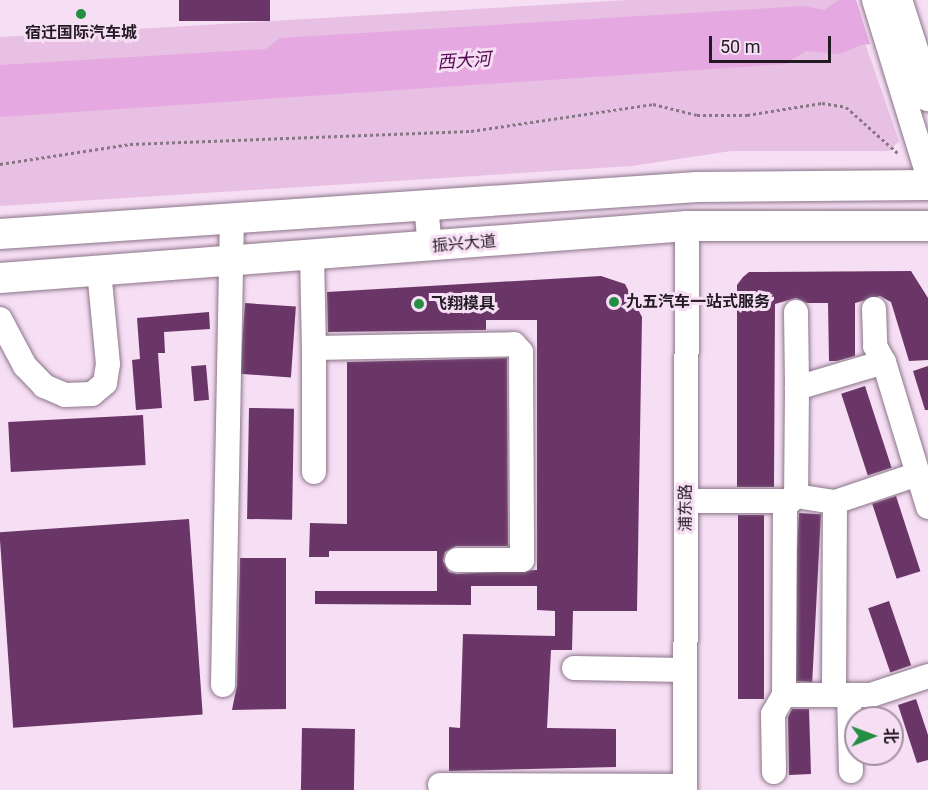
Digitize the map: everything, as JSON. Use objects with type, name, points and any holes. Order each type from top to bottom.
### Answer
[{"type":"main road","points":[[897,0],[916,84]]},
{"type":"main road","points":[[0,234],[697,187],[928,185]]},
{"type":"main road","name":"振兴大道","points":[[0,278],[687,226],[928,226]]},
{"type":"street","points":[[874,0],[916,84],[928,175]]},
{"type":"street","points":[[426,206],[430,247]]},
{"type":"street","points":[[223,685],[232,218]]},
{"type":"street","name":"浦东路","points":[[685,788],[687,226]]},
{"type":"street","points":[[312,255],[314,472]]},
{"type":"street","points":[[0,319],[25,366],[44,386],[66,395],[92,394],[105,383],[108,364],[99,271]]},
{"type":"street","points":[[874,309],[875,346],[884,362],[928,507]]},
{"type":"street","points":[[774,772],[773,714],[784,695],[786,506],[793,499],[797,388],[796,312]]},
{"type":"street","points":[[314,348],[514,345],[521,352],[522,560],[457,560]]},
{"type":"street","points":[[797,388],[884,362]]},
{"type":"street","points":[[686,501],[793,499],[835,502],[918,474]]},
{"type":"street","points":[[835,502],[841,695],[851,771]]},
{"type":"street","points":[[574,668],[686,670]]},
{"type":"street","points":[[784,695],[871,695],[928,676]]},
{"type":"street","points":[[440,785],[685,788]]},
{"type":"path","points":[[0,164],[130,144],[471,131],[653,104],[697,115],[747,115],[822,104],[846,107],[864,118],[906,160]]},
{"type":"shaded area","points":[[628,0],[850,0],[899,141],[889,151],[731,151],[632,166],[0,206],[0,37]]},
{"type":"water","name":"西大河","points":[[839,0],[928,0],[928,38],[861,45],[840,54],[806,51],[785,64],[0,117],[0,65],[266,49],[280,38],[803,6],[824,10]]},
{"type":"pier","points":[[856,0],[928,0],[928,41],[871,47]]},
{"type":"building","points":[[179,0],[270,0],[270,21],[179,21]]},
{"type":"building","points":[[911,271],[928,298],[928,360],[909,361],[891,302],[880,296],[855,303],[855,356],[837,361],[829,361],[828,303],[807,303],[796,298],[775,304],[774,487],[737,487],[737,285],[743,277],[749,272]]},
{"type":"building","points":[[601,276],[625,284],[642,317],[637,611],[573,611],[572,650],[551,650],[547,728],[616,729],[616,767],[449,771],[449,727],[460,728],[463,634],[555,636],[555,611],[537,610],[537,586],[471,586],[471,605],[315,604],[315,591],[437,591],[437,551],[329,551],[329,557],[309,557],[310,523],[347,524],[347,362],[507,358],[508,546],[456,546],[445,552],[443,561],[449,572],[457,574],[537,570],[537,320],[486,320],[486,330],[328,332],[327,292]]},
{"type":"building","points":[[245,303],[296,307],[291,377],[240,374]]},
{"type":"building","points":[[209,312],[210,329],[164,332],[165,353],[158,353],[162,408],[136,410],[132,360],[140,359],[137,318]]},
{"type":"building","points":[[206,365],[209,400],[194,401],[191,366]]},
{"type":"building","points":[[928,366],[928,410],[925,410],[913,371]]},
{"type":"building","points":[[865,386],[892,468],[868,476],[841,394]]},
{"type":"building","points":[[249,408],[294,409],[292,520],[247,519]]},
{"type":"building","points":[[143,415],[146,465],[11,472],[8,422]]},
{"type":"building","points":[[896,496],[920,571],[897,579],[872,504]]},
{"type":"building","points":[[799,513],[821,514],[812,682],[790,681]]},
{"type":"building","points":[[738,515],[764,515],[764,699],[738,699]]},
{"type":"building","points":[[189,519],[203,715],[13,728],[0,532]]},
{"type":"building","points":[[240,558],[286,558],[286,709],[232,710],[237,685]]},
{"type":"building","points":[[889,601],[911,665],[890,672],[868,608]]},
{"type":"building","points":[[916,699],[928,735],[928,760],[917,763],[904,723],[904,706],[898,705]]},
{"type":"building","points":[[792,709],[809,709],[811,774],[789,775],[788,717]]},
{"type":"building","points":[[302,728],[355,729],[354,790],[301,790]]},
{"type":"place","name":"宿迁国际汽车城","points":[[81,14]]},
{"type":"place","name":"九五汽车一站式服务","points":[[614,302]]},
{"type":"place","name":"飞翔模具","points":[[419,304]]}]
